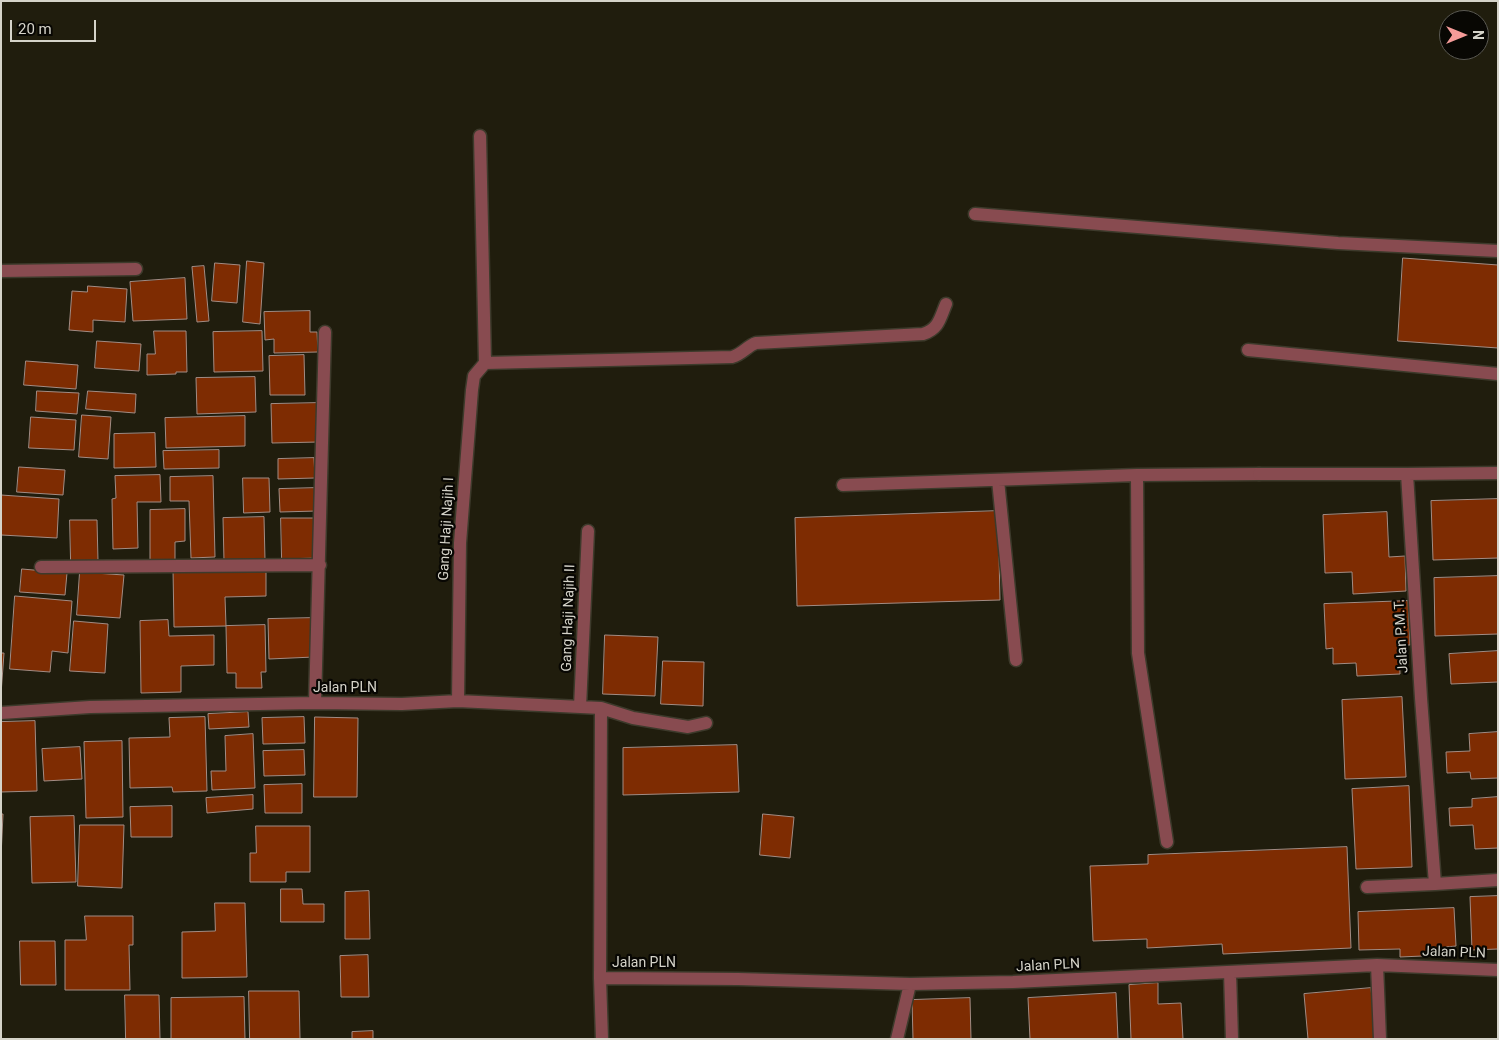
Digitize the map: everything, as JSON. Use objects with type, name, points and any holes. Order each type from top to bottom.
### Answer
[{"type":"street","points":[[480,136],[485,363],[732,357],[741,354],[756,342],[923,334],[933,331],[946,304]]},
{"type":"street","points":[[975,214],[1328,242],[1498,251]]},
{"type":"street","points":[[1,271],[136,269]]},
{"type":"street","points":[[315,703],[325,332]]},
{"type":"street","points":[[1248,350],[1498,374]]},
{"type":"street","name":"Gang Haji Najih I","points":[[458,701],[460,542],[472,390],[474,376],[485,363]]},
{"type":"street","points":[[844,484],[1137,475],[1498,472]]},
{"type":"street","name":"Jalan P.M.T.","points":[[1407,474],[1435,884]]},
{"type":"street","points":[[1137,475],[1138,653],[1167,842]]},
{"type":"street","points":[[998,480],[1016,660]]},
{"type":"street","name":"Gang Haji Najih II","points":[[580,707],[588,530]]},
{"type":"street","points":[[41,567],[320,565]]},
{"type":"street","name":"Jalan PLN","points":[[1,713],[90,707],[315,703],[402,704],[458,701],[601,708],[600,978],[738,979],[910,984],[1013,982],[1377,965],[1498,970]]},
{"type":"street","points":[[601,708],[633,718],[678,726],[696,726],[706,723]]},
{"type":"street","points":[[1367,887],[1498,880]]},
{"type":"street","points":[[1377,965],[1380,1039]]},
{"type":"street","points":[[1230,972],[1232,1039]]},
{"type":"street","points":[[600,978],[602,1039]]},
{"type":"street","points":[[897,1039],[910,984]]},
{"type":"building","points":[[1403,258],[1498,265],[1498,348],[1398,341]]},
{"type":"building","points":[[247,261],[264,263],[260,324],[243,322]]},
{"type":"building","points":[[215,263],[240,265],[237,303],[212,301]]},
{"type":"building","points":[[204,266],[209,321],[197,322],[192,267]]},
{"type":"building","points":[[185,278],[187,319],[133,321],[130,282]]},
{"type":"building","points":[[88,286],[127,289],[125,322],[93,320],[93,332],[69,330],[72,291],[87,292]]},
{"type":"building","points":[[310,311],[310,332],[317,332],[318,352],[274,353],[274,339],[265,340],[264,312]]},
{"type":"building","points":[[154,331],[186,331],[187,372],[147,375],[147,354],[155,354]]},
{"type":"building","points":[[262,331],[263,371],[214,372],[213,332]]},
{"type":"building","points":[[97,341],[141,344],[139,371],[95,368]]},
{"type":"building","points":[[304,355],[305,395],[270,395],[269,356]]},
{"type":"building","points":[[26,361],[78,365],[76,389],[24,385]]},
{"type":"building","points":[[255,377],[256,412],[197,414],[196,378]]},
{"type":"building","points":[[37,391],[79,393],[77,414],[36,411]]},
{"type":"building","points":[[88,391],[136,394],[135,413],[86,409]]},
{"type":"building","points":[[318,403],[319,442],[272,443],[271,404]]},
{"type":"building","points":[[82,415],[111,417],[108,459],[79,457]]},
{"type":"building","points":[[245,416],[245,446],[166,448],[165,418]]},
{"type":"building","points":[[31,417],[76,420],[74,450],[29,448]]},
{"type":"building","points":[[155,433],[156,467],[114,468],[114,434]]},
{"type":"building","points":[[219,450],[219,468],[164,469],[163,451]]},
{"type":"building","points":[[314,458],[315,478],[278,479],[278,459]]},
{"type":"building","points":[[19,467],[65,470],[63,495],[17,492]]},
{"type":"building","points":[[160,475],[161,502],[137,502],[138,548],[113,549],[112,499],[116,498],[115,476]]},
{"type":"building","points":[[213,476],[215,557],[191,558],[189,501],[170,501],[170,477]]},
{"type":"building","points":[[243,478],[269,478],[270,512],[244,513]]},
{"type":"building","points":[[316,488],[317,511],[280,512],[279,489]]},
{"type":"building","points":[[1,495],[59,499],[57,538],[1,535]]},
{"type":"building","points":[[1498,499],[1498,558],[1433,560],[1431,501]]},
{"type":"building","points":[[185,509],[185,541],[175,542],[175,560],[150,561],[150,510]]},
{"type":"building","points":[[998,511],[1000,600],[797,606],[795,518]]},
{"type":"building","points":[[1387,512],[1389,557],[1405,556],[1406,591],[1353,594],[1352,572],[1325,573],[1323,515]]},
{"type":"building","points":[[264,517],[265,560],[224,561],[223,518]]},
{"type":"building","points":[[281,518],[317,518],[318,558],[282,559]]},
{"type":"building","points":[[70,520],[97,520],[98,561],[71,562]]},
{"type":"building","points":[[266,567],[266,596],[225,597],[226,626],[174,627],[173,569]]},
{"type":"building","points":[[22,569],[67,573],[65,595],[20,592]]},
{"type":"building","points":[[80,572],[124,575],[120,618],[77,615]]},
{"type":"building","points":[[1498,576],[1498,634],[1435,636],[1434,578]]},
{"type":"building","points":[[15,596],[72,601],[68,653],[52,651],[50,672],[10,669]]},
{"type":"building","points":[[1408,601],[1410,645],[1399,645],[1400,674],[1357,676],[1356,663],[1333,664],[1333,648],[1326,649],[1324,604]]},
{"type":"building","points":[[313,618],[314,657],[269,659],[268,619]]},
{"type":"building","points":[[168,620],[169,636],[214,635],[214,665],[181,666],[181,692],[141,693],[140,621]]},
{"type":"building","points":[[74,621],[108,624],[105,673],[70,671]]},
{"type":"building","points":[[265,625],[266,672],[261,672],[262,688],[236,688],[236,673],[227,673],[226,626]]},
{"type":"building","points":[[605,635],[658,637],[655,696],[603,694]]},
{"type":"building","points":[[1498,651],[1498,682],[1451,684],[1449,654]]},
{"type":"building","points":[[1,653],[4,653],[1,694]]},
{"type":"building","points":[[663,661],[704,662],[703,706],[661,704]]},
{"type":"building","points":[[1402,697],[1406,777],[1345,779],[1342,700]]},
{"type":"building","points":[[248,712],[249,727],[209,729],[208,714]]},
{"type":"building","points":[[205,717],[207,791],[173,792],[172,787],[130,788],[129,738],[170,737],[169,718]]},
{"type":"building","points":[[304,717],[305,743],[263,744],[262,718]]},
{"type":"building","points":[[315,717],[358,718],[357,797],[314,797]]},
{"type":"building","points":[[35,721],[37,791],[1,792],[1,722]]},
{"type":"building","points":[[1498,732],[1498,778],[1471,779],[1470,772],[1447,773],[1446,752],[1470,751],[1469,734]]},
{"type":"building","points":[[253,734],[255,788],[212,790],[211,771],[226,771],[225,736]]},
{"type":"building","points":[[122,741],[123,817],[86,818],[84,742]]},
{"type":"building","points":[[737,745],[739,792],[623,795],[623,748]]},
{"type":"building","points":[[80,747],[82,779],[44,781],[42,749]]},
{"type":"building","points":[[304,750],[305,775],[264,776],[263,751]]},
{"type":"building","points":[[302,784],[302,813],[265,813],[264,785]]},
{"type":"building","points":[[1409,786],[1412,867],[1356,869],[1352,789]]},
{"type":"building","points":[[253,795],[253,809],[207,813],[206,798]]},
{"type":"building","points":[[1498,797],[1498,848],[1475,849],[1473,825],[1450,826],[1449,808],[1472,807],[1472,799]]},
{"type":"building","points":[[172,806],[172,837],[131,837],[130,807]]},
{"type":"building","points":[[1,814],[3,814],[1,857]]},
{"type":"building","points":[[763,814],[794,817],[790,858],[760,855]]},
{"type":"building","points":[[74,816],[76,882],[32,883],[30,817]]},
{"type":"building","points":[[80,825],[124,825],[122,888],[78,886]]},
{"type":"building","points":[[256,826],[310,826],[310,872],[286,872],[286,882],[250,882],[250,853],[256,853]]},
{"type":"building","points":[[1347,847],[1351,948],[1223,954],[1222,944],[1147,948],[1147,939],[1093,941],[1090,866],[1148,864],[1148,855]]},
{"type":"building","points":[[281,889],[302,889],[303,904],[324,904],[324,922],[281,922]]},
{"type":"building","points":[[369,891],[370,939],[345,939],[345,892]]},
{"type":"building","points":[[1498,896],[1498,949],[1472,950],[1470,897]]},
{"type":"building","points":[[215,903],[245,903],[247,977],[182,978],[182,932],[215,931]]},
{"type":"building","points":[[1454,908],[1456,946],[1446,947],[1446,955],[1400,957],[1400,949],[1359,950],[1358,912]]},
{"type":"building","points":[[85,916],[133,916],[133,945],[129,945],[130,990],[65,990],[65,940],[86,940]]},
{"type":"building","points":[[20,941],[55,941],[56,985],[21,985]]},
{"type":"building","points":[[368,955],[369,997],[341,997],[340,956]]},
{"type":"building","points":[[1158,983],[1158,1004],[1181,1003],[1183,1039],[1131,1039],[1129,985]]},
{"type":"building","points":[[1371,988],[1376,1039],[1308,1039],[1304,994]]},
{"type":"building","points":[[249,991],[299,991],[300,1039],[250,1039]]},
{"type":"building","points":[[1116,993],[1118,1039],[1030,1039],[1028,998]]},
{"type":"building","points":[[125,995],[159,995],[160,1039],[126,1039]]},
{"type":"building","points":[[244,997],[245,1039],[171,1039],[171,998]]},
{"type":"building","points":[[970,998],[971,1039],[913,1039],[912,1000]]},
{"type":"building","points":[[373,1031],[373,1039],[352,1039],[352,1032]]}]
